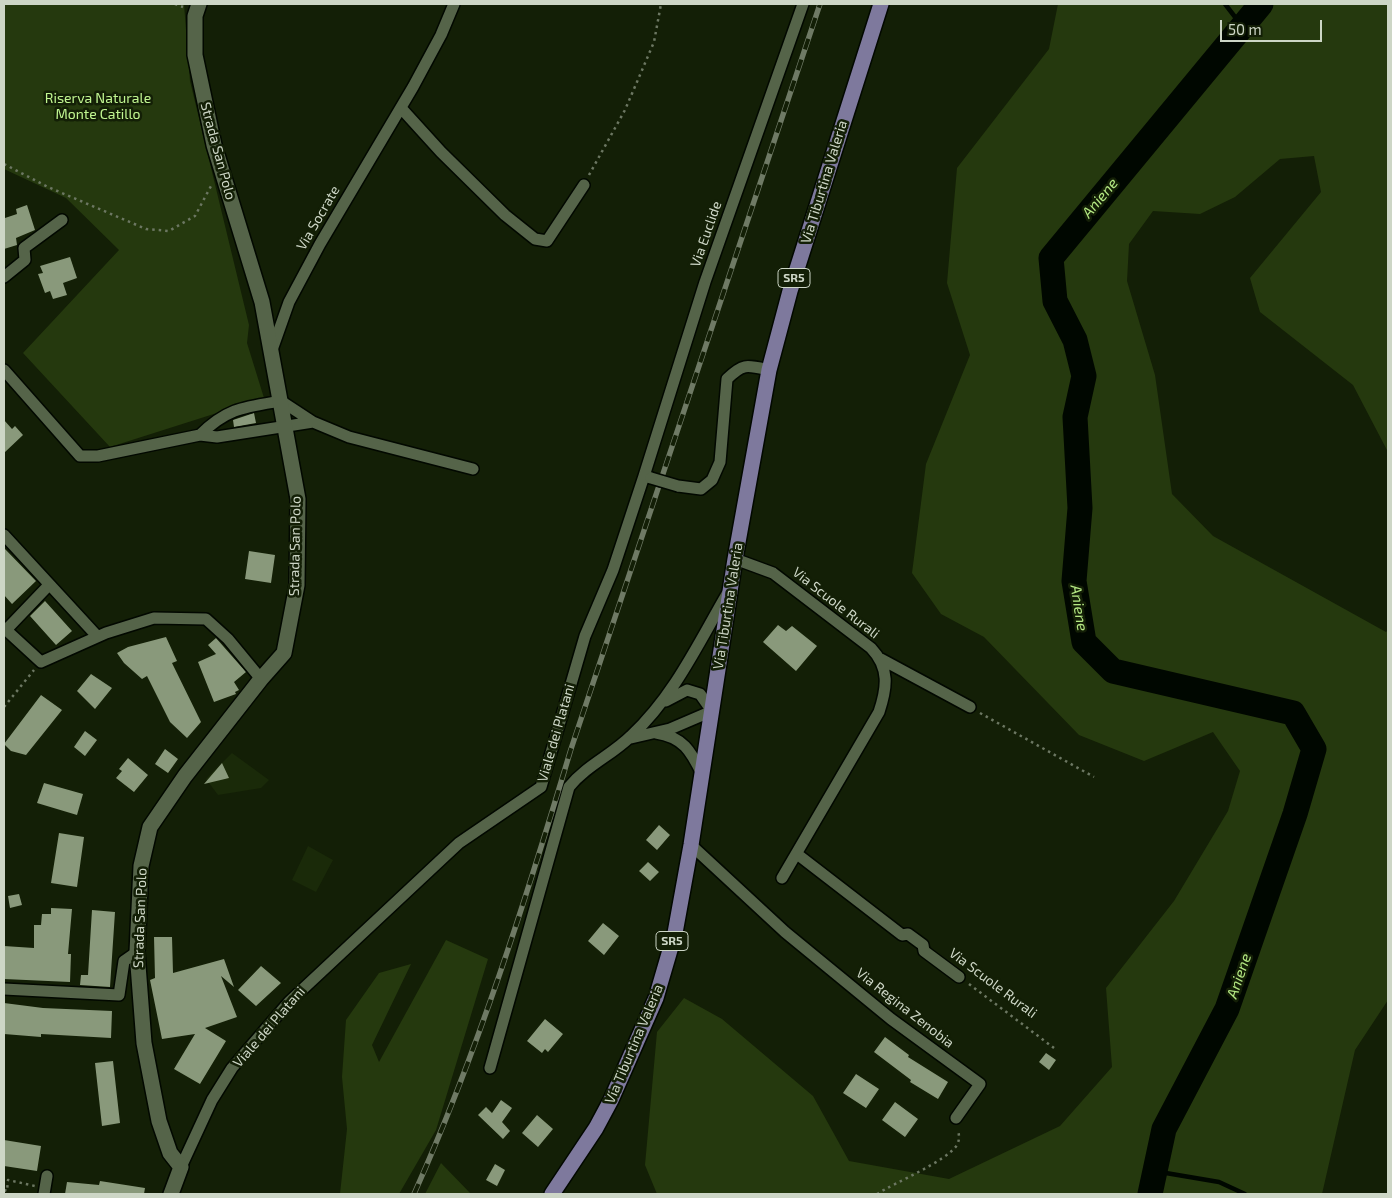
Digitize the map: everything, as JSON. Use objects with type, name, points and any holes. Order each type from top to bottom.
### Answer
[{"type":"main road","name":"Via Tiburtina Valeria","points":[[552,1194],[596,1128],[611,1100],[656,998],[675,933],[691,845],[735,559],[769,370],[790,291],[881,4]]},
{"type":"street","name":"Strada San Polo","points":[[181,1167],[170,1153],[159,1121],[144,1043],[137,952],[141,866],[150,827],[185,776],[260,679],[284,653],[297,585],[298,500],[262,302],[214,145],[195,55],[195,16],[199,4]]},
{"type":"street","name":"Via Socrate","points":[[272,350],[289,302],[320,244],[442,36],[454,4]]},
{"type":"street","name":"Via Euclide","points":[[647,477],[705,282],[803,4]]},
{"type":"street","points":[[401,108],[441,152],[505,215],[534,239],[547,241],[584,185]]},
{"type":"street","points":[[4,277],[25,260],[24,248],[62,220]]},
{"type":"street","points":[[647,477],[678,486],[700,489],[712,480],[720,462],[727,379],[739,367],[749,366],[769,370]]},
{"type":"street","points":[[4,370],[80,456],[98,456],[200,435],[217,437],[313,422]]},
{"type":"street","points":[[200,435],[216,419],[241,408],[281,401],[313,422],[349,437],[473,469]]},
{"type":"street","name":"Viale dei Platani","points":[[171,1194],[181,1167],[212,1100],[232,1068],[288,1002],[459,843],[541,787],[585,636],[647,477]]},
{"type":"street","points":[[4,535],[97,636]]},
{"type":"street","name":"Via Scuole Rurali","points":[[735,559],[773,573],[871,648],[881,659],[886,682],[878,712],[782,878]]},
{"type":"street","points":[[49,585],[5,629],[41,662],[97,636],[154,618],[206,618],[228,639],[260,679]]},
{"type":"street","points":[[490,1068],[569,786],[583,771],[630,738],[659,706],[696,651],[731,588]]},
{"type":"street","points":[[881,659],[970,707]]},
{"type":"street","points":[[630,738],[670,729],[712,711],[700,694],[687,690],[676,694],[659,706]]},
{"type":"street","points":[[652,732],[665,734],[691,750],[702,774]]},
{"type":"street","name":"Via Regina Zenobia","points":[[691,845],[785,932],[891,1018],[980,1084],[956,1118]]},
{"type":"street","name":"Via Scuole Rurali","points":[[797,854],[902,935],[908,934],[922,944],[924,951],[959,977]]},
{"type":"street","points":[[4,989],[119,995],[124,961],[137,952]]},
{"type":"street","points":[[45,1191],[47,1176]]},
{"type":"path","points":[[584,185],[625,110],[654,42],[661,4]]},
{"type":"path","points":[[4,164],[114,217],[146,229],[169,231],[195,216],[221,167]]},
{"type":"path","points":[[4,707],[41,662]]},
{"type":"path","points":[[970,707],[1094,777]]},
{"type":"path","name":"Via Scuole Rurali","points":[[959,977],[1054,1048]]},
{"type":"path","points":[[876,1194],[917,1172],[956,1146],[960,1137],[956,1118]]},
{"type":"path","points":[[4,1190],[6,1191],[8,1180],[45,1191]]},
{"type":"shaded area","points":[[232,753],[269,780],[261,788],[218,795],[206,779]]},
{"type":"shaded area","points":[[308,846],[333,860],[316,892],[292,880]]},
{"type":"green space","name":"Riserva Naturale Monte Catillo","points":[[4,4],[184,4],[190,81],[249,325],[247,343],[264,398],[110,447],[23,353],[119,250],[66,198],[4,169]]},
{"type":"green space","points":[[1058,4],[1388,4],[1388,452],[1353,385],[1260,312],[1250,278],[1321,192],[1314,156],[1280,159],[1235,197],[1200,214],[1153,211],[1129,244],[1127,281],[1155,375],[1172,494],[1213,536],[1386,632],[1388,630],[1388,1000],[1355,1050],[1322,1194],[657,1194],[645,1165],[657,1032],[684,998],[722,1019],[813,1096],[849,1161],[949,1179],[1060,1126],[1112,1067],[1106,988],[1174,901],[1228,811],[1240,771],[1213,732],[1144,761],[1079,735],[984,637],[941,614],[912,573],[926,464],[970,355],[947,283],[957,168],[1049,49]]},
{"type":"green space","points":[[446,940],[488,959],[436,1130],[399,1194],[340,1194],[347,1129],[342,1077],[346,1020],[379,973],[411,964],[372,1045],[379,1062]]},
{"type":"green space","points":[[441,1163],[471,1194],[425,1194]]},
{"type":"building","points":[[27,205],[35,230],[16,238],[17,245],[4,249],[4,215],[5,218],[17,214],[16,209]]},
{"type":"building","points":[[70,257],[77,278],[63,283],[67,295],[53,299],[50,291],[45,293],[38,274],[43,273],[40,266]]},
{"type":"building","points":[[254,413],[256,423],[234,427],[233,420]]},
{"type":"building","points":[[4,420],[12,429],[15,426],[23,435],[4,453]]},
{"type":"building","points":[[4,548],[36,581],[12,604],[4,595]]},
{"type":"building","points":[[249,551],[275,555],[271,583],[245,579]]},
{"type":"building","points":[[45,601],[72,631],[56,645],[30,616]]},
{"type":"building","points":[[778,625],[786,631],[792,626],[817,646],[796,671],[763,642]]},
{"type":"building","points":[[166,637],[177,661],[172,663],[201,722],[187,738],[170,722],[147,676],[142,679],[124,663],[117,653],[128,647]]},
{"type":"building","points":[[216,638],[246,672],[234,682],[239,690],[235,692],[236,694],[214,702],[198,662],[216,654],[208,645]]},
{"type":"building","points":[[91,674],[112,688],[95,709],[77,691]]},
{"type":"building","points":[[41,695],[62,710],[26,755],[11,751],[4,744]]},
{"type":"building","points":[[85,731],[97,740],[85,756],[74,747]]},
{"type":"building","points":[[165,749],[178,759],[168,773],[155,764]]},
{"type":"building","points":[[128,758],[148,775],[134,792],[116,778],[122,771],[119,769]]},
{"type":"building","points":[[222,763],[229,778],[204,784]]},
{"type":"building","points":[[44,783],[83,794],[77,815],[37,803]]},
{"type":"building","points":[[659,825],[670,835],[657,850],[646,840]]},
{"type":"building","points":[[59,833],[84,837],[77,887],[51,883]]},
{"type":"building","points":[[648,862],[659,872],[650,881],[639,871]]},
{"type":"building","points":[[19,894],[22,905],[10,908],[8,896]]},
{"type":"building","points":[[51,908],[72,909],[68,954],[71,954],[70,982],[4,979],[4,946],[34,948],[34,925],[41,925],[42,914],[51,914]]},
{"type":"building","points":[[92,910],[115,912],[110,987],[80,985],[81,975],[88,975]]},
{"type":"building","points":[[603,923],[619,936],[604,955],[588,941]]},
{"type":"building","points":[[154,937],[172,937],[173,973],[224,959],[234,987],[221,976],[237,1017],[205,1028],[226,1041],[200,1084],[174,1069],[195,1034],[162,1039],[150,980],[155,978]]},
{"type":"building","points":[[261,966],[281,983],[256,1006],[238,990]]},
{"type":"building","points":[[4,1003],[43,1008],[112,1011],[111,1038],[41,1034],[41,1037],[4,1034]]},
{"type":"building","points":[[545,1019],[563,1034],[548,1052],[545,1049],[542,1053],[527,1041]]},
{"type":"building","points":[[885,1037],[909,1055],[908,1057],[948,1082],[938,1099],[910,1082],[911,1080],[874,1052]]},
{"type":"building","points":[[1046,1053],[1056,1060],[1049,1070],[1039,1062]]},
{"type":"building","points":[[113,1061],[120,1123],[102,1126],[95,1063]]},
{"type":"building","points":[[856,1074],[879,1089],[866,1108],[843,1093]]},
{"type":"building","points":[[501,1100],[512,1108],[502,1122],[510,1131],[503,1139],[478,1115],[486,1107],[492,1113]]},
{"type":"building","points":[[895,1102],[918,1119],[905,1137],[882,1120]]},
{"type":"building","points":[[537,1115],[553,1129],[538,1147],[522,1133]]},
{"type":"building","points":[[4,1140],[41,1146],[37,1171],[4,1166]]},
{"type":"building","points":[[495,1164],[505,1170],[497,1186],[486,1180]]},
{"type":"building","points":[[100,1181],[145,1188],[144,1194],[65,1194],[67,1182],[99,1185]]},
{"type":"waterway","points":[[1225,4],[1242,26]]},
{"type":"waterway","name":"Aniene","points":[[1150,1194],[1164,1129],[1227,1009],[1295,814],[1314,749],[1293,713],[1113,671],[1084,642],[1074,581],[1080,508],[1075,417],[1084,376],[1075,340],[1055,301],[1051,258],[1261,4]]},
{"type":"waterway","points":[[1154,1171],[1219,1182],[1245,1194]]},
{"type":"railway","points":[[414,1194],[459,1085],[500,974],[571,749],[820,4]]}]
